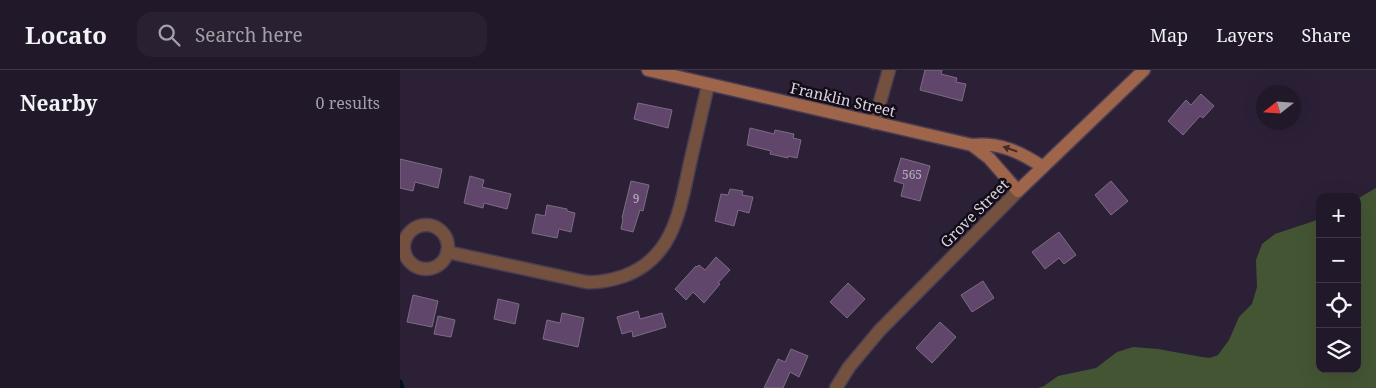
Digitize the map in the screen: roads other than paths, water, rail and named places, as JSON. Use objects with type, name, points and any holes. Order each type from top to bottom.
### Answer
[{"type":"main road","name":"Franklin Street","points":[[648,70],[972,145],[992,144],[1004,146],[1019,152],[1043,167]]},
{"type":"main road","name":"Grove Street","points":[[1018,191],[1144,70]]},
{"type":"main road","name":"Franklin Street","points":[[972,145],[989,158],[1018,191]]},
{"type":"street","points":[[874,122],[889,70]]},
{"type":"street","points":[[447,252],[586,282],[606,281],[641,268],[657,255],[674,227],[708,85]]},
{"type":"street","name":"Grove Street","points":[[836,388],[850,367],[880,330],[1018,191]]},
{"type":"waterway","points":[[400,382],[402,388]]}]
